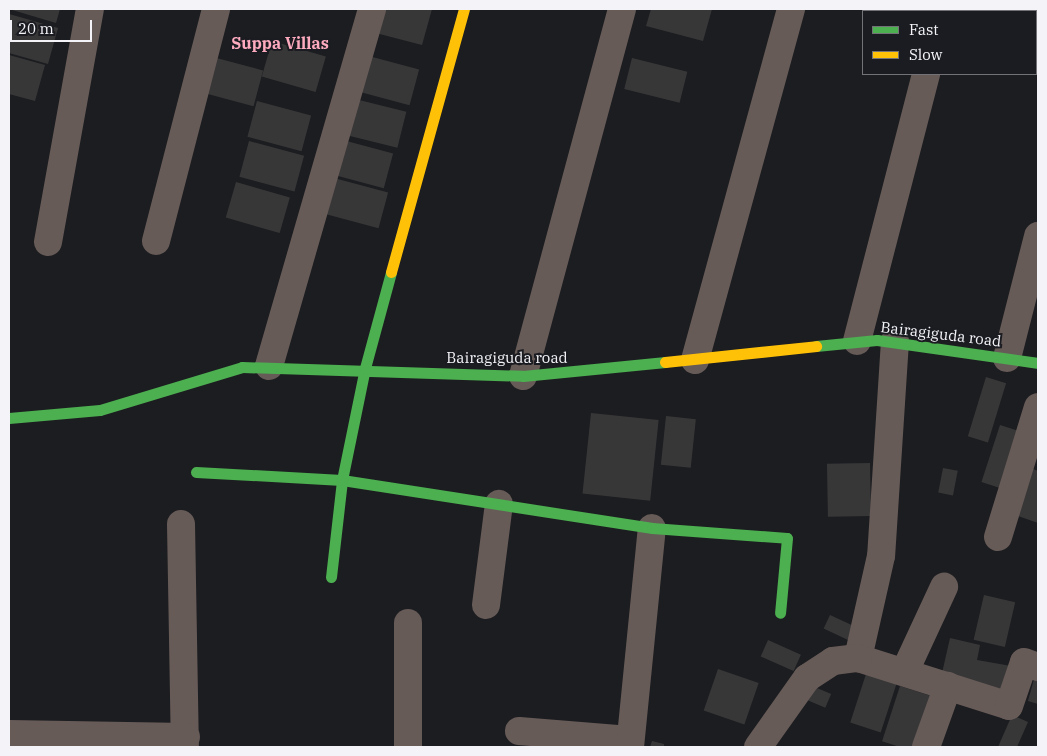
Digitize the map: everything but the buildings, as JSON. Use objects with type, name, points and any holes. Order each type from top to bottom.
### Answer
[{"type":"street","points":[[48,242],[90,9]]},
{"type":"street","points":[[156,240],[216,9]]},
{"type":"street","points":[[269,366],[372,9]]},
{"type":"street","points":[[331,577],[342,480],[365,368],[464,9]]},
{"type":"street","points":[[524,376],[622,9]]},
{"type":"street","points":[[695,360],[791,9]]},
{"type":"street","points":[[857,341],[926,75]]},
{"type":"street","points":[[1007,358],[1038,236]]},
{"type":"street","name":"Bairagiguda road","points":[[9,418],[100,410],[242,367],[365,368],[524,376],[695,360],[857,341],[895,341],[1038,363]]},
{"type":"street","points":[[858,658],[881,556],[895,341]]},
{"type":"street","points":[[998,536],[1038,407]]},
{"type":"street","points":[[196,472],[342,480],[652,528],[787,538],[780,613]]},
{"type":"street","points":[[486,605],[499,504]]},
{"type":"street","points":[[9,734],[186,742],[182,524]]},
{"type":"street","points":[[519,731],[630,744],[652,528]]},
{"type":"street","points":[[904,671],[944,587]]},
{"type":"street","points":[[408,623],[408,747]]},
{"type":"street","points":[[758,747],[807,678],[833,660],[858,658],[904,671],[1009,706],[1024,662],[1038,667]]},
{"type":"street","points":[[926,747],[948,686]]},
{"type":"traffic: fast","points":[[331,577],[342,480],[365,368],[391,272]]},
{"type":"traffic: fast","points":[[816,346],[877,340],[1038,363]]},
{"type":"traffic: fast","points":[[9,418],[100,410],[242,367],[523,376],[665,362]]},
{"type":"traffic: fast","points":[[196,472],[342,480],[652,528],[787,538],[780,613]]},
{"type":"traffic: slow","points":[[391,272],[464,9]]},
{"type":"traffic: slow","points":[[665,362],[816,346]]},
{"type":"district","name":"Suppa Villas","points":[[280,43]]}]
